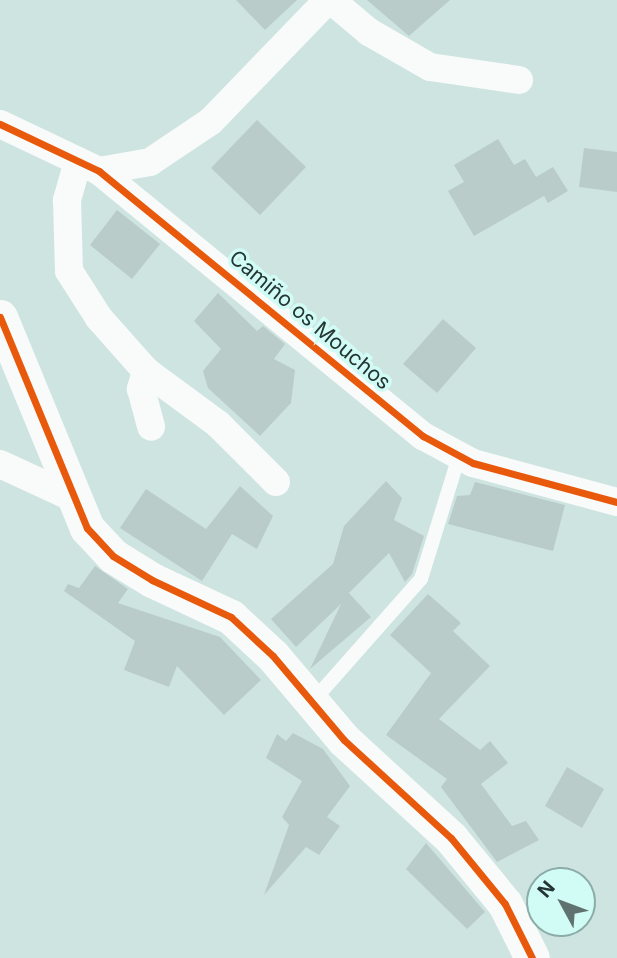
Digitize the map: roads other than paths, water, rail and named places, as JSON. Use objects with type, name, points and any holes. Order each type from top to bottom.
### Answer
[{"type":"street","points":[[276,482],[218,424],[146,371],[99,318],[69,271],[67,200],[88,166],[150,162],[211,121],[329,0],[430,67],[519,80]]},
{"type":"street","name":"Camiño os Mouchos","points":[[0,124],[88,166],[423,436],[459,456],[617,502]]},
{"type":"street","points":[[0,317],[78,500],[87,528],[113,556],[231,617],[310,705],[451,838],[505,904],[532,958]]},
{"type":"street","points":[[146,371],[141,388],[151,427]]},
{"type":"street","points":[[0,464],[78,500]]},
{"type":"lane","points":[[310,705],[421,579],[459,456]]}]
